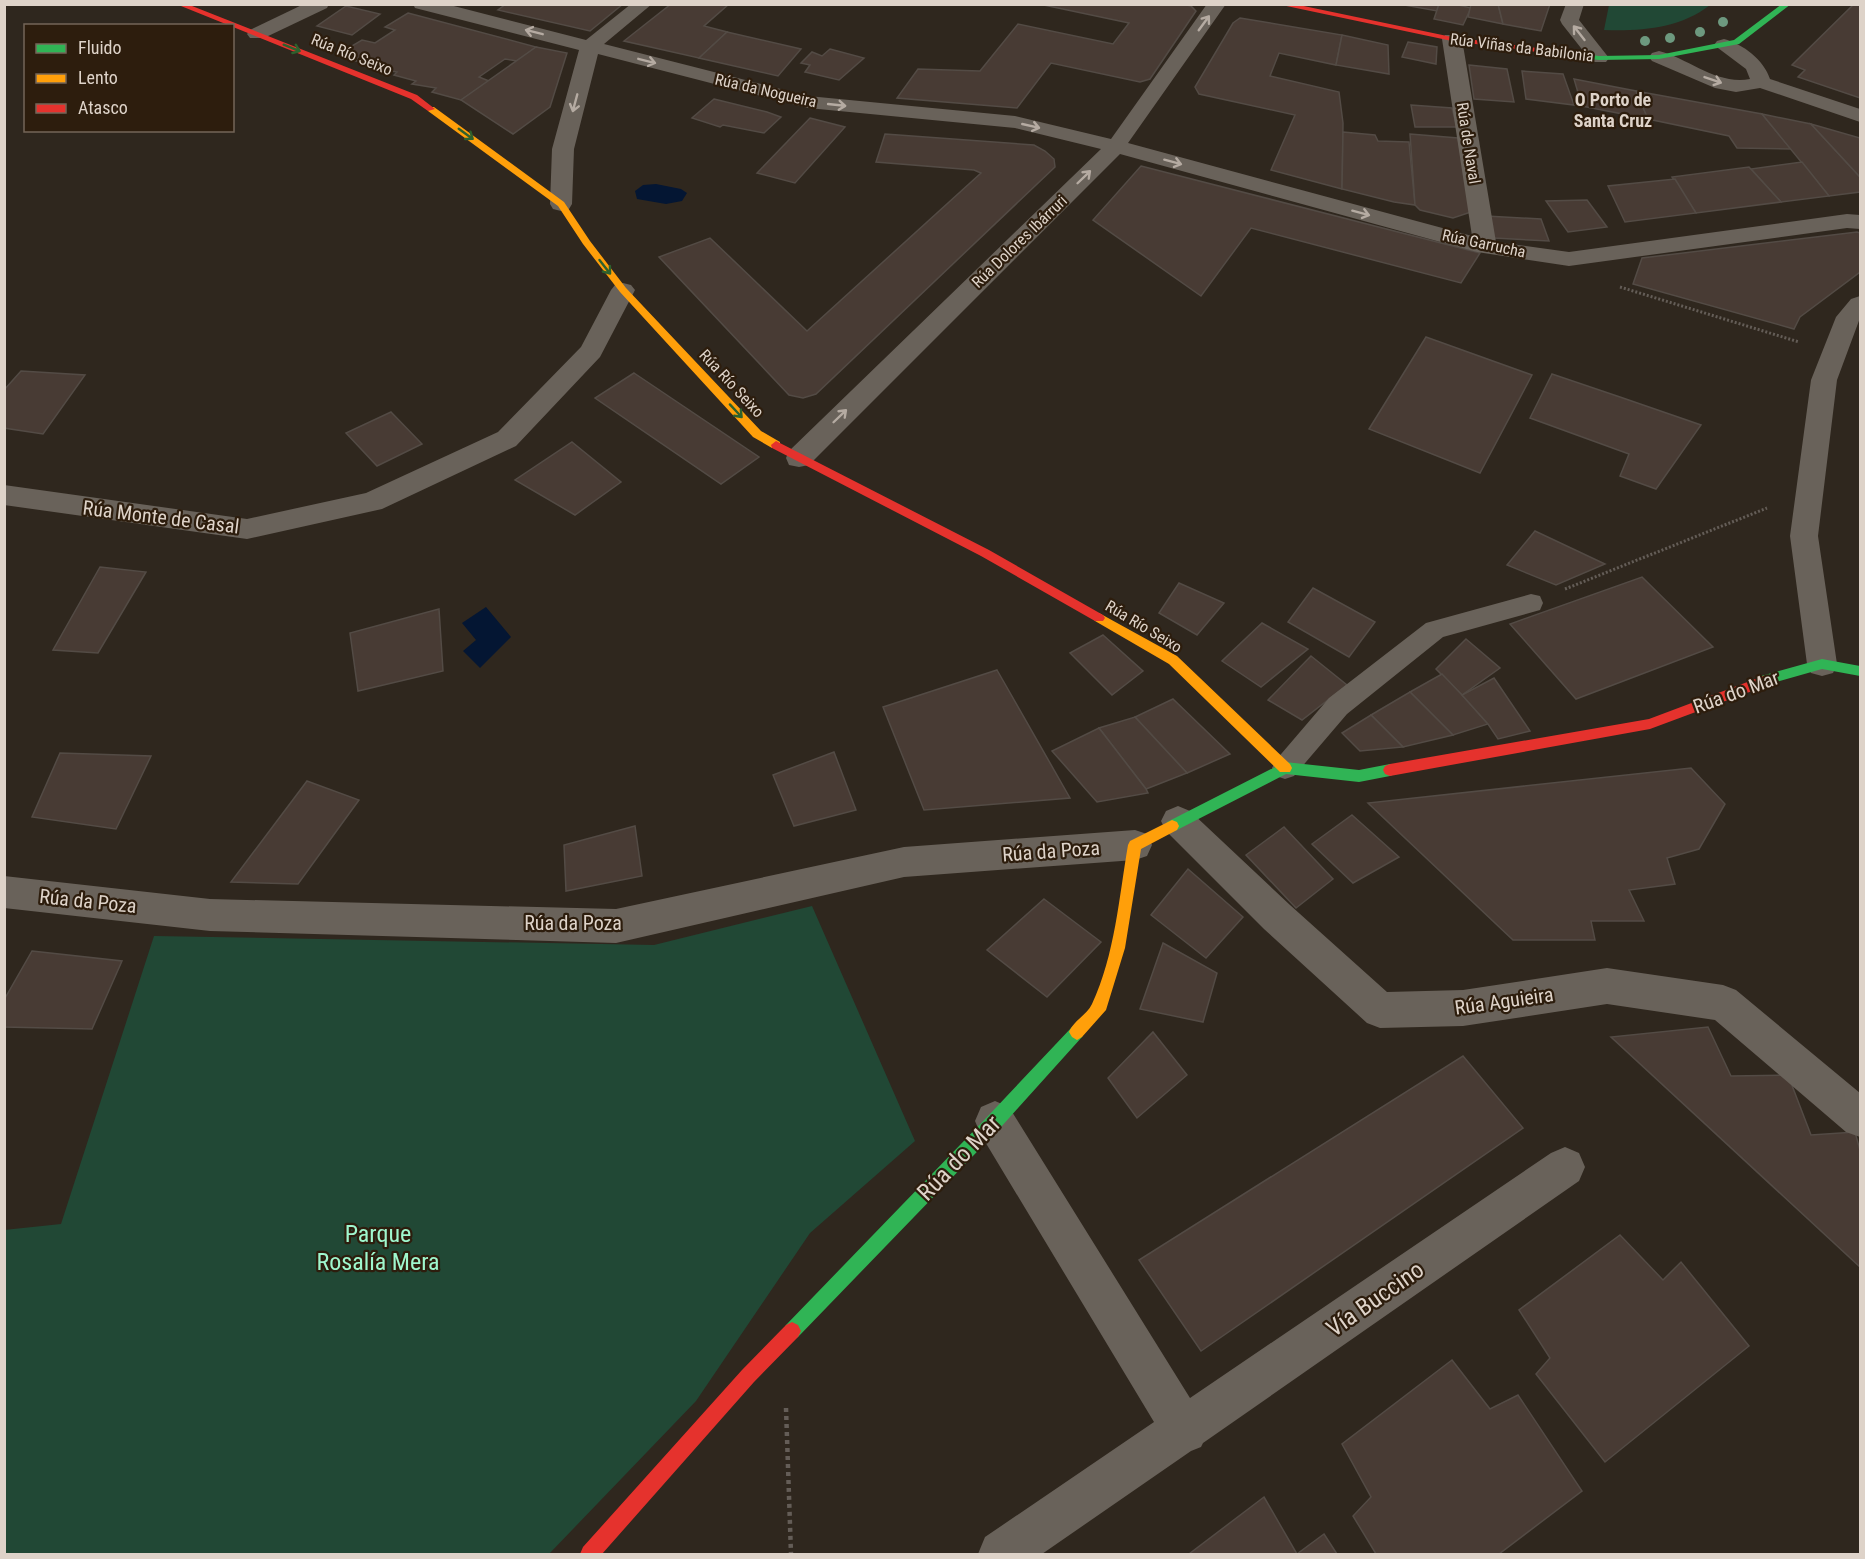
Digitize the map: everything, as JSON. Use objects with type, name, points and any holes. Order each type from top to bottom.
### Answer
[{"type":"street","name":"Rúa Río Seixo","points":[[179,4],[231,24]]},
{"type":"street","points":[[257,34],[320,4]]},
{"type":"street","name":"Rúa da Nogueira","points":[[422,4],[808,102],[1015,122],[1116,146]]},
{"type":"street","points":[[561,204],[563,149],[590,46],[643,4]]},
{"type":"street","name":"Rúa Dolores Ibárruri","points":[[799,458],[1116,146],[1217,4]]},
{"type":"street","name":"Rúa Viñas da Babilonia","points":[[1280,4],[1452,39],[1599,57],[1659,57],[1728,85],[1750,87],[1761,82],[1860,117]]},
{"type":"street","points":[[1575,4],[1569,20],[1599,57]]},
{"type":"street","points":[[1659,57],[1736,42],[1788,4]]},
{"type":"street","name":"Rúa Río Seixo","points":[[234,25],[414,97],[561,204],[586,242],[623,290],[757,434],[799,458],[985,553],[1173,660],[1285,768]]},
{"type":"street","name":"Rúa de Naval","points":[[1452,39],[1485,247]]},
{"type":"street","points":[[1724,45],[1744,57],[1761,77],[1761,82]]},
{"type":"street","name":"Rúa Garrucha","points":[[1116,146],[1485,247],[1569,259],[1847,221],[1860,222]]},
{"type":"street","name":"Rúa Monte de Casal","points":[[4,495],[247,529],[372,502],[507,439],[591,351],[623,290]]},
{"type":"street","points":[[1860,304],[1848,317],[1824,380],[1804,536],[1822,664],[1860,671]]},
{"type":"street","name":"Rúa do Mar","points":[[1285,768],[1359,776],[1650,724],[1756,683],[1822,664]]},
{"type":"street","points":[[1135,845],[1285,768]]},
{"type":"street","name":"Rúa Aguieira","points":[[1178,821],[1277,917],[1380,1010],[1463,1008],[1607,986],[1723,1003],[1860,1118]]},
{"type":"street","name":"Rúa do Mar","points":[[590,1554],[748,1376],[995,1121],[1098,1010],[1118,948],[1135,845]]},
{"type":"street","name":"Rúa da Poza","points":[[4,892],[210,915],[616,926],[904,862],[1135,845]]},
{"type":"street","points":[[995,1121],[1185,1431]]},
{"type":"street","name":"Vía Buccino","points":[[1002,1554],[1185,1431],[1565,1167]]},
{"type":"lane","points":[[1285,768],[1338,706],[1435,630],[1531,603]]},
{"type":"path","points":[[1569,259],[1623,288],[1835,352]]},
{"type":"path","points":[[1531,603],[1809,491]]},
{"type":"path","points":[[784,1339],[791,1554]]},
{"type":"green space","points":[[1609,4],[1710,5],[1673,24],[1646,29],[1604,30]]},
{"type":"green space","name":"Parque Rosalía Mera","points":[[812,906],[915,1141],[810,1233],[696,1401],[549,1554],[5,1554],[4,1230],[61,1224],[154,936],[654,945]]},
{"type":"water","points":[[656,184],[681,189],[687,193],[682,201],[666,204],[637,199],[635,191],[643,185]]},
{"type":"water","points":[[486,607],[511,637],[480,668],[463,651],[476,640],[462,623]]},
{"type":"building","points":[[506,4],[623,4],[590,31],[498,10]]},
{"type":"building","points":[[671,4],[729,4],[704,26],[727,32],[699,58],[624,41]]},
{"type":"building","points":[[1039,4],[1182,4],[1191,6],[1196,11],[1150,79],[1140,82],[1051,63],[1017,108],[897,98],[918,69],[980,71],[1018,24],[1113,44],[1129,23]]},
{"type":"building","points":[[1399,4],[1439,4],[1437,11]]},
{"type":"building","points":[[1439,4],[1454,4],[1471,8],[1463,25],[1434,19]]},
{"type":"building","points":[[1471,4],[1498,4],[1503,24],[1468,17]]},
{"type":"building","points":[[1498,4],[1550,4],[1541,31],[1503,24]]},
{"type":"building","points":[[1854,4],[1860,4],[1860,98],[1798,77],[1805,70],[1792,65]]},
{"type":"building","points":[[346,6],[380,14],[352,35],[317,26]]},
{"type":"building","points":[[408,13],[536,47],[517,61],[505,59],[479,77],[489,81],[461,100],[432,92],[436,88],[412,84],[416,81],[394,75],[397,72],[374,68],[379,65],[356,61],[361,59],[340,53],[362,40],[375,43],[395,30],[385,27]]},
{"type":"building","points":[[1240,18],[1342,35],[1336,65],[1279,53],[1270,76],[1339,92],[1343,123],[1342,189],[1271,170],[1295,115],[1199,94],[1195,87],[1233,23]]},
{"type":"building","points":[[727,32],[801,49],[778,76],[699,58]]},
{"type":"building","points":[[1342,35],[1388,45],[1389,74],[1336,65]]},
{"type":"building","points":[[1408,42],[1437,47],[1436,64],[1402,57]]},
{"type":"building","points":[[536,47],[567,53],[550,107],[513,134],[461,100]]},
{"type":"building","points":[[830,49],[864,58],[839,80],[805,72],[810,65],[801,63],[812,52],[822,56]]},
{"type":"building","points":[[1469,65],[1507,69],[1514,102],[1474,99]]},
{"type":"building","points":[[1522,71],[1563,74],[1574,105],[1526,99]]},
{"type":"building","points":[[1574,79],[1636,91],[1648,119],[1582,106]]},
{"type":"building","points":[[1636,91],[1762,114],[1791,149],[1737,148],[1729,136],[1648,119]]},
{"type":"building","points":[[714,99],[781,117],[764,133],[723,125],[720,127],[692,118]]},
{"type":"building","points":[[1411,105],[1452,108],[1457,127],[1415,127]]},
{"type":"building","points":[[1762,114],[1811,124],[1860,177],[1860,192],[1829,196]]},
{"type":"building","points":[[810,118],[845,127],[795,183],[757,173]]},
{"type":"building","points":[[1811,124],[1860,138],[1860,177]]},
{"type":"building","points":[[1343,132],[1375,135],[1378,141],[1409,142],[1415,205],[1342,189]]},
{"type":"building","points":[[885,134],[1034,145],[1054,159],[1055,167],[816,394],[803,398],[789,395],[659,257],[710,238],[807,331],[981,173],[974,170],[876,162]]},
{"type":"building","points":[[1410,134],[1458,138],[1471,212],[1453,218],[1420,210],[1415,205]]},
{"type":"building","points":[[1802,162],[1829,196],[1781,202],[1751,169]]},
{"type":"building","points":[[1141,166],[1480,253],[1461,283],[1251,228],[1201,296],[1093,220]]},
{"type":"building","points":[[1749,167],[1781,202],[1696,213],[1672,177]]},
{"type":"building","points":[[1675,179],[1696,213],[1625,222],[1608,186]]},
{"type":"building","points":[[1587,200],[1607,227],[1568,232],[1546,201]]},
{"type":"building","points":[[1486,216],[1541,219],[1549,241],[1494,238]]},
{"type":"building","points":[[1860,233],[1860,272],[1800,317],[1794,329],[1633,284],[1642,258]]},
{"type":"building","points":[[1426,337],[1532,375],[1480,473],[1369,429]]},
{"type":"building","points":[[21,371],[85,375],[43,434],[4,428],[4,390]]},
{"type":"building","points":[[634,373],[759,457],[721,484],[595,398]]},
{"type":"building","points":[[1552,374],[1701,425],[1656,489],[1620,476],[1629,454],[1530,418]]},
{"type":"building","points":[[391,412],[422,444],[377,466],[346,433]]},
{"type":"building","points":[[572,442],[621,482],[575,515],[515,480]]},
{"type":"building","points":[[1535,531],[1605,564],[1556,585],[1507,565]]},
{"type":"building","points":[[100,567],[146,572],[98,653],[53,650]]},
{"type":"building","points":[[1642,577],[1713,647],[1576,699],[1510,624]]},
{"type":"building","points":[[1179,583],[1224,603],[1197,635],[1159,613]]},
{"type":"building","points":[[1313,588],[1375,622],[1349,657],[1288,622]]},
{"type":"building","points":[[439,609],[443,671],[358,691],[350,633]]},
{"type":"building","points":[[1262,623],[1308,649],[1261,687],[1222,661]]},
{"type":"building","points":[[1103,635],[1143,671],[1112,695],[1070,653]]},
{"type":"building","points":[[1466,639],[1500,668],[1462,695],[1436,669]]},
{"type":"building","points":[[1311,656],[1347,685],[1302,720],[1268,700]]},
{"type":"building","points":[[997,670],[1070,798],[924,810],[883,707]]},
{"type":"building","points":[[1442,674],[1488,724],[1453,735],[1410,692]]},
{"type":"building","points":[[1494,678],[1530,731],[1498,739],[1462,695]]},
{"type":"building","points":[[1410,692],[1453,735],[1403,747],[1371,715]]},
{"type":"building","points":[[1173,699],[1230,754],[1187,773],[1135,717]]},
{"type":"building","points":[[1371,715],[1403,747],[1360,751],[1342,733]]},
{"type":"building","points":[[1135,717],[1187,773],[1146,789],[1099,728]]},
{"type":"building","points":[[1099,728],[1148,793],[1097,802],[1052,751]]},
{"type":"building","points":[[834,752],[856,810],[794,826],[773,775]]},
{"type":"building","points":[[60,753],[151,756],[116,829],[32,817]]},
{"type":"building","points":[[1691,768],[1725,804],[1699,849],[1667,858],[1675,884],[1629,890],[1644,921],[1591,921],[1595,940],[1513,940],[1368,803]]},
{"type":"building","points":[[307,781],[359,800],[298,884],[231,882]]},
{"type":"building","points":[[1352,815],[1399,857],[1353,883],[1312,844]]},
{"type":"building","points":[[635,826],[642,876],[566,891],[564,845]]},
{"type":"building","points":[[1284,827],[1333,879],[1296,908],[1246,855]]},
{"type":"building","points":[[1188,869],[1243,917],[1206,958],[1151,915]]},
{"type":"building","points":[[1044,899],[1101,942],[1047,997],[987,950]]},
{"type":"building","points":[[1163,943],[1217,973],[1203,1022],[1140,1009]]},
{"type":"building","points":[[32,951],[122,961],[92,1029],[4,1027],[4,1000]]},
{"type":"building","points":[[1708,1027],[1731,1076],[1788,1075],[1811,1135],[1855,1132],[1860,1150],[1860,1267],[1611,1037]]},
{"type":"building","points":[[1153,1032],[1187,1075],[1137,1118],[1108,1078]]},
{"type":"building","points":[[1463,1056],[1523,1128],[1201,1351],[1139,1260]]},
{"type":"building","points":[[1620,1235],[1663,1280],[1681,1262],[1749,1346],[1605,1462],[1536,1374],[1550,1358],[1519,1310]]},
{"type":"building","points":[[1452,1360],[1490,1409],[1518,1395],[1582,1491],[1499,1554],[1376,1554],[1353,1516],[1371,1497],[1342,1444]]},
{"type":"building","points":[[1264,1497],[1297,1554],[1189,1554]]},
{"type":"building","points":[[1324,1534],[1337,1554],[1297,1554]]},
{"type":"traffic: fast","points":[[1537,50],[1599,58],[1659,57],[1736,42],[1788,4]]},
{"type":"traffic: fast","points":[[1766,680],[1822,664],[1860,671]]},
{"type":"traffic: fast","points":[[1172,826],[1285,768],[1359,776],[1390,770]]},
{"type":"traffic: fast","points":[[792,1331],[995,1121],[1077,1032]]},
{"type":"traffic: slow","points":[[431,109],[561,204],[586,242],[623,290],[757,434],[776,445]]},
{"type":"traffic: slow","points":[[1099,618],[1173,660],[1285,768]]},
{"type":"traffic: slow","points":[[1077,1032],[1098,1010],[1118,948],[1135,845],[1172,826]]},
{"type":"traffic: jam","points":[[179,4],[230,24]]},
{"type":"traffic: jam","points":[[1280,4],[1452,39],[1537,50]]},
{"type":"traffic: jam","points":[[234,26],[414,97],[431,109]]},
{"type":"traffic: jam","points":[[776,445],[985,553],[1099,618]]},
{"type":"traffic: jam","points":[[1390,770],[1650,724],[1766,680]]},
{"type":"traffic: jam","points":[[590,1554],[748,1376],[792,1331]]},
{"type":"district","name":"O Porto de Santa Cruz","points":[[1613,110]]}]
